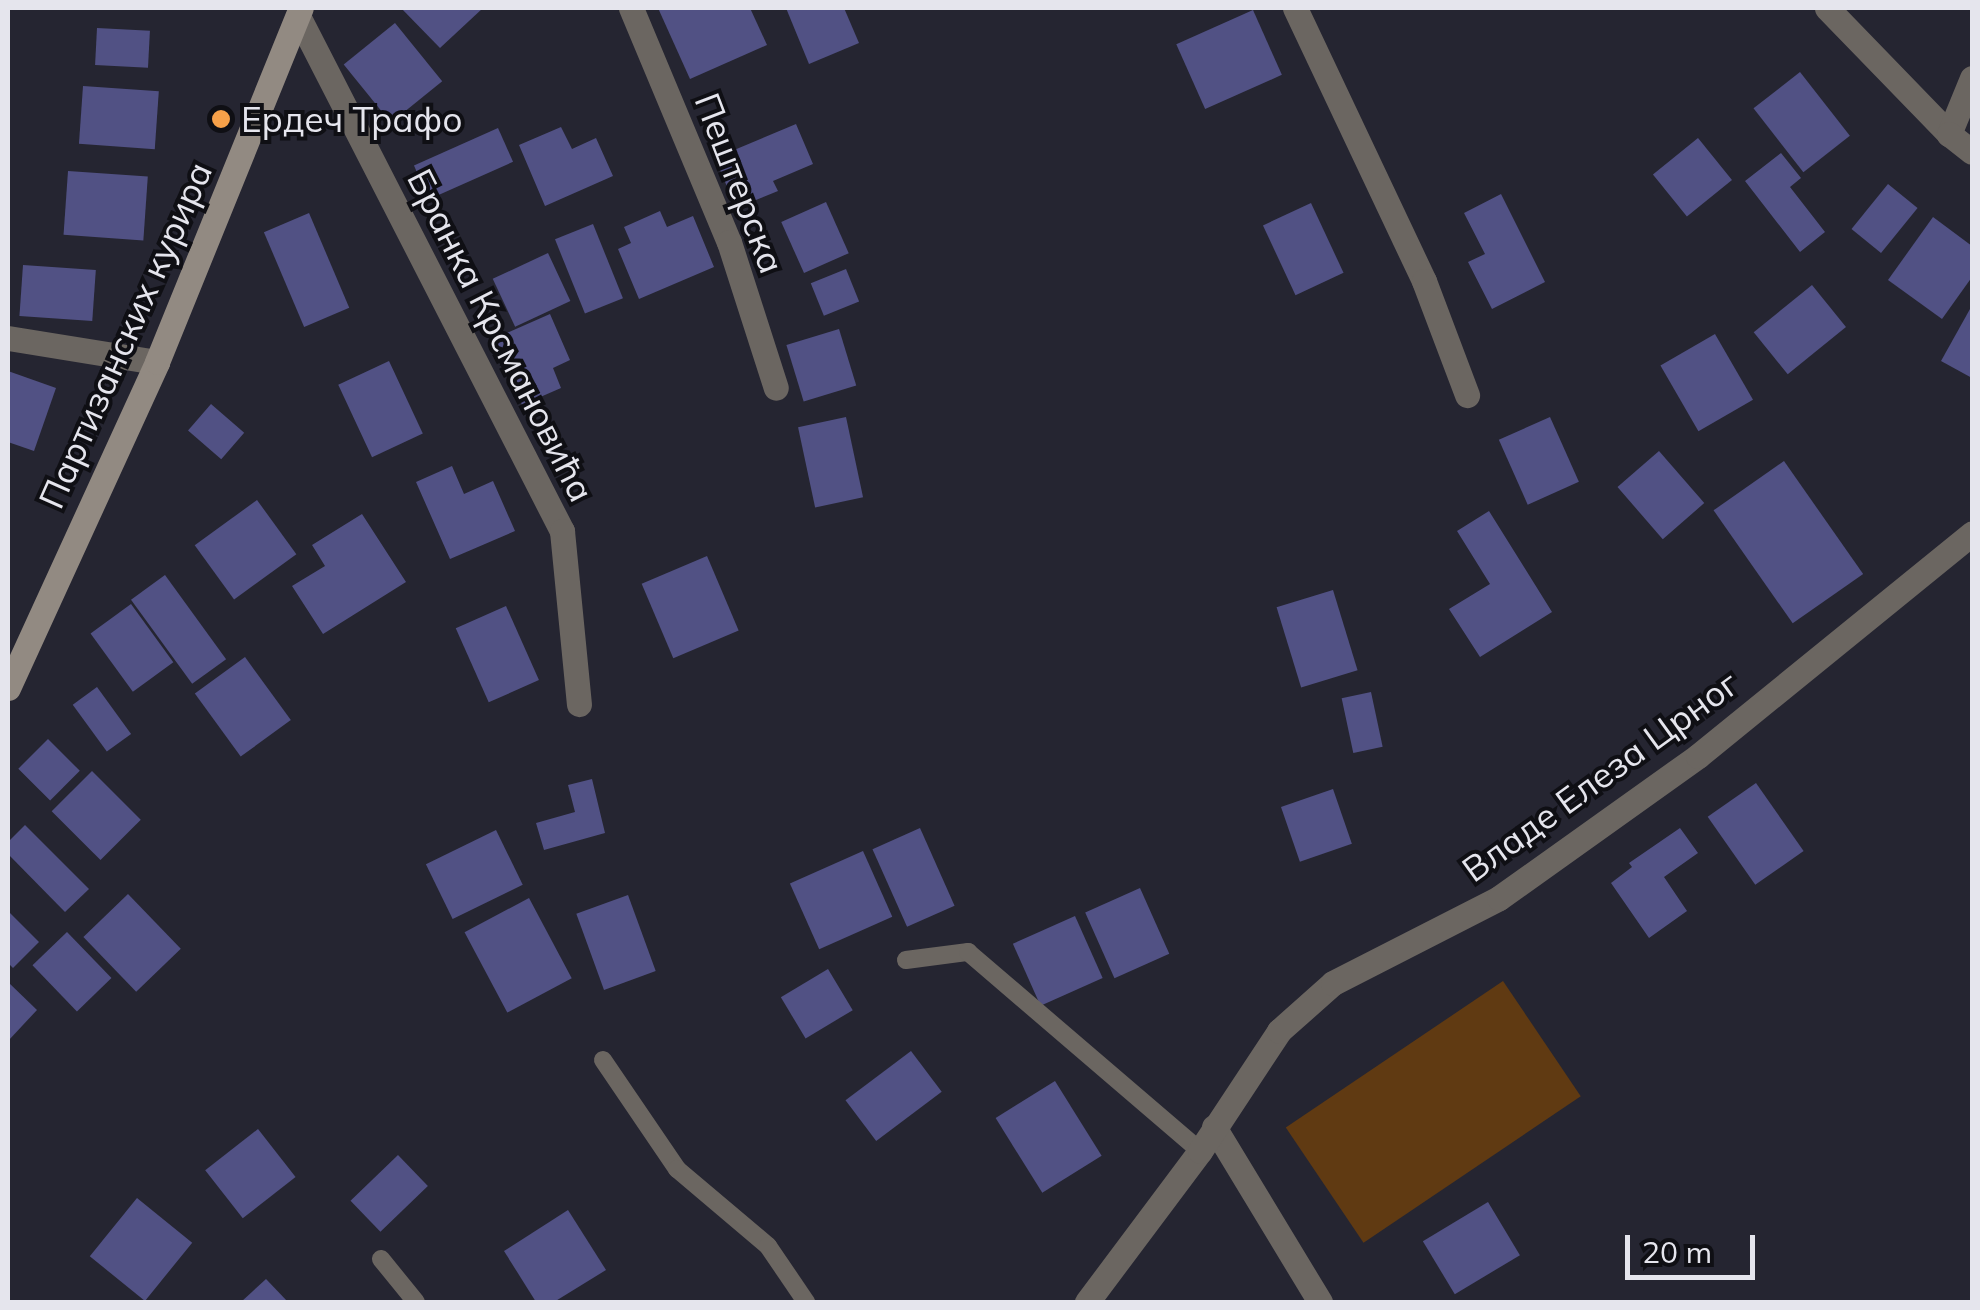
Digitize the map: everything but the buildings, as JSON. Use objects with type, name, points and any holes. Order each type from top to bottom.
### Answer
[{"type":"street","name":"Пештерска","points":[[631,8],[729,242],[776,388]]},
{"type":"street","points":[[1295,8],[1424,281],[1466,394]]},
{"type":"street","points":[[1827,8],[1949,134],[1972,152]]},
{"type":"street","name":"Партизанских курира","points":[[8,688],[156,362],[300,12]]},
{"type":"street","name":"Бранка Крсмановића","points":[[300,12],[562,531],[579,704]]},
{"type":"street","points":[[1949,134],[1972,78]]},
{"type":"street","points":[[8,338],[156,362]]},
{"type":"street","name":"Владе Елеза Црног","points":[[1086,1302],[1200,1151],[1279,1030],[1333,983],[1514,887],[1698,756],[1972,533]]},
{"type":"street","points":[[1214,1127],[1320,1302]]},
{"type":"lane","points":[[906,960],[968,952],[1200,1151]]},
{"type":"lane","points":[[604,1060],[677,1169],[768,1246],[806,1302]]},
{"type":"lane","points":[[381,1259],[416,1302]]},
{"type":"shaded area","points":[[1503,981],[1581,1096],[1364,1243],[1286,1128]]},
{"type":"place","name":"Ердеч Трафо","points":[[221,119]]}]
